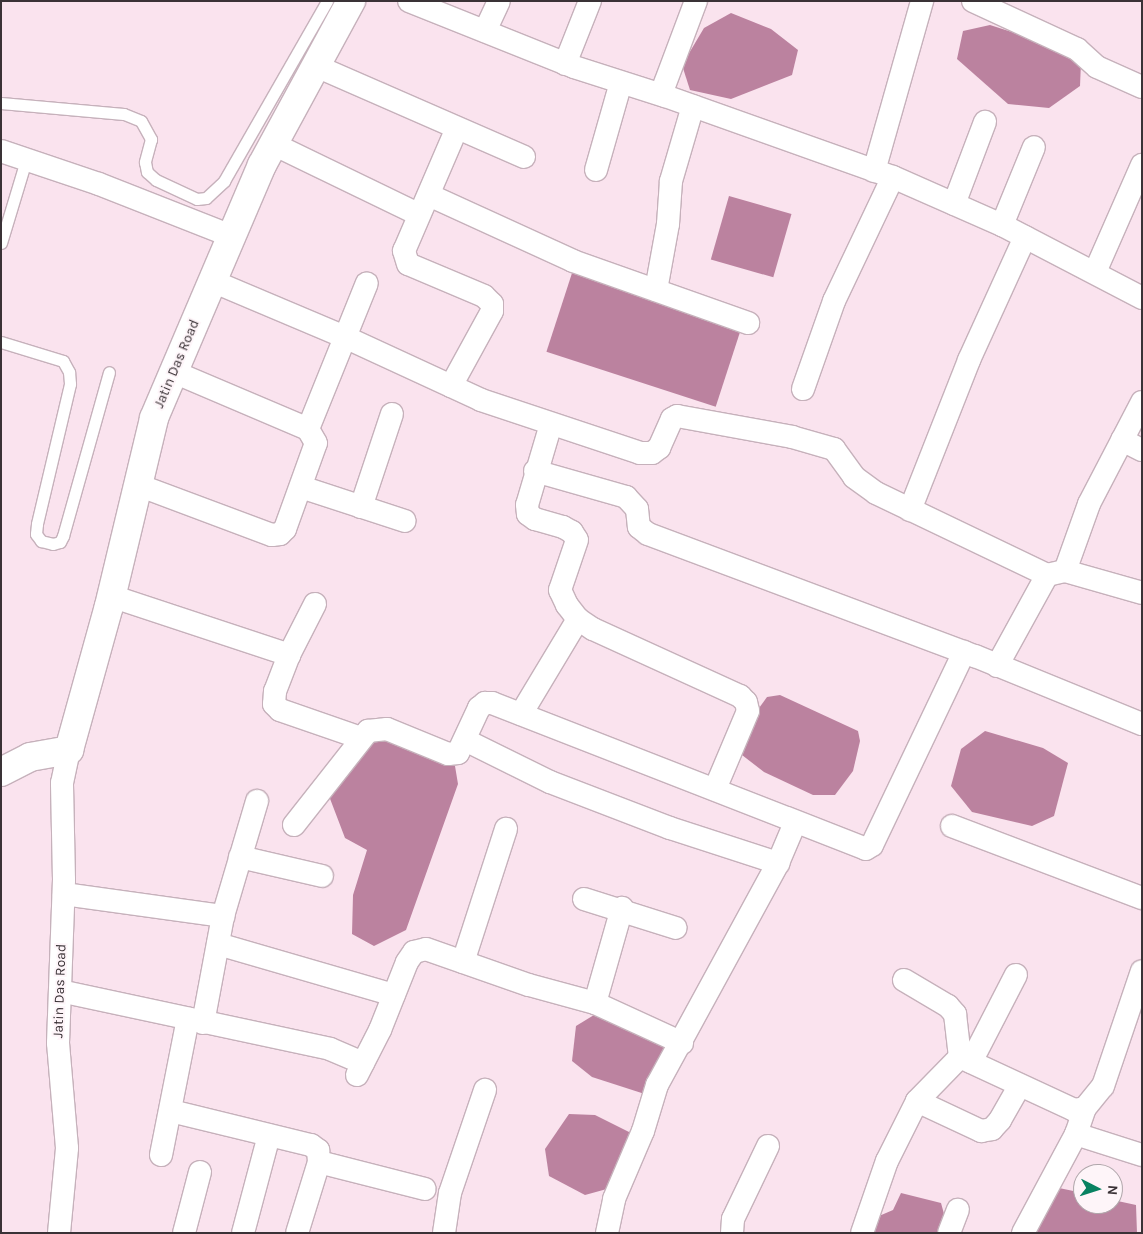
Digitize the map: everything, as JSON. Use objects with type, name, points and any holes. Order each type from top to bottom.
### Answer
[{"type":"street","name":"Jatin Das Road","points":[[59,1233],[67,1148],[58,1043],[64,894],[62,784],[69,750],[112,596],[154,418],[231,236],[273,144],[351,1]]},
{"type":"street","points":[[409,1],[565,64],[661,94],[884,174],[1025,236],[1142,298]]},
{"type":"street","points":[[485,31],[499,1]]},
{"type":"street","points":[[565,64],[590,1]]},
{"type":"street","points":[[661,94],[696,1]]},
{"type":"street","points":[[803,389],[834,301],[884,174],[922,1]]},
{"type":"street","points":[[973,1],[1078,49],[1097,67],[1142,87]]},
{"type":"street","points":[[316,66],[456,130],[524,157]]},
{"type":"street","points":[[596,170],[621,82]]},
{"type":"street","points":[[656,290],[668,224],[671,181],[693,106]]},
{"type":"street","points":[[954,204],[985,122]]},
{"type":"street","points":[[451,386],[492,311],[492,304],[484,296],[408,264],[404,251],[456,130]]},
{"type":"street","points":[[273,144],[574,261],[748,324]]},
{"type":"street","points":[[1002,225],[1034,147]]},
{"type":"street","points":[[1,151],[231,236]]},
{"type":"street","points":[[1095,272],[1142,164]]},
{"type":"street","points":[[910,510],[969,360],[1025,236]]},
{"type":"street","points":[[212,281],[347,338],[451,386],[550,424],[640,453],[652,453],[659,448],[672,419],[677,416],[792,437],[834,449],[862,485],[910,510],[1056,573],[1142,593]]},
{"type":"street","points":[[308,430],[347,338],[366,284]]},
{"type":"street","points":[[138,485],[272,535],[280,534],[285,529],[316,442],[308,430],[174,372]]},
{"type":"street","points":[[997,666],[1056,573],[1089,504],[1132,445],[1142,402]]},
{"type":"street","points":[[361,507],[392,414]]},
{"type":"street","points":[[550,424],[535,471],[527,505],[528,514],[568,530],[577,540],[560,590],[578,618],[593,629],[740,696],[746,702],[748,711],[715,790]]},
{"type":"street","points":[[535,471],[626,497],[637,509],[639,527],[648,534],[964,652],[1142,724]]},
{"type":"street","points":[[301,487],[405,522]]},
{"type":"street","points":[[112,596],[289,655]]},
{"type":"street","points":[[315,604],[289,655],[275,692],[274,704],[280,710],[361,738]]},
{"type":"street","points":[[521,714],[578,618]]},
{"type":"street","points":[[294,825],[361,738],[375,728],[387,729],[448,754],[458,754],[479,708],[485,703],[521,714],[856,847],[866,849],[872,845],[964,652]]},
{"type":"street","points":[[465,740],[550,782],[670,828],[778,863]]},
{"type":"street","points":[[1,772],[30,757],[69,750]]},
{"type":"street","points":[[161,1155],[195,1021],[218,944],[223,916],[257,801]]},
{"type":"street","points":[[608,1233],[614,1199],[643,1131],[657,1085],[682,1043],[778,863],[795,823]]},
{"type":"street","points":[[952,826],[1142,898]]},
{"type":"street","points":[[463,962],[506,829]]},
{"type":"street","points":[[240,857],[322,876]]},
{"type":"street","points":[[64,894],[223,916]]},
{"type":"street","points":[[584,899],[622,908],[676,928]]},
{"type":"street","points":[[595,1003],[622,908]]},
{"type":"street","points":[[218,944],[394,994]]},
{"type":"street","points":[[60,991],[330,1049],[360,1069],[414,952],[426,949],[595,1003],[682,1043]]},
{"type":"street","points":[[862,1233],[887,1161],[917,1101],[965,1059],[1016,975]]},
{"type":"street","points":[[1023,1233],[1076,1134],[1085,1108],[1103,1086],[1141,977]]},
{"type":"street","points":[[904,980],[948,1006],[955,1014],[965,1059]]},
{"type":"street","points":[[965,1059],[1074,1110],[1085,1108]]},
{"type":"street","points":[[917,1101],[981,1131],[992,1129],[1000,1120],[1020,1085]]},
{"type":"street","points":[[444,1233],[450,1192],[485,1090]]},
{"type":"street","points":[[172,1111],[311,1145],[318,1150],[319,1162],[298,1233]]},
{"type":"street","points":[[1076,1134],[1142,1155]]},
{"type":"street","points":[[243,1233],[269,1135]]},
{"type":"street","points":[[732,1233],[733,1219],[768,1146]]},
{"type":"street","points":[[319,1162],[425,1190]]},
{"type":"street","points":[[184,1233],[200,1172]]},
{"type":"street","points":[[949,1233],[958,1210]]},
{"type":"lane","points":[[1,103],[124,114],[141,121],[151,139],[145,162],[147,172],[156,180],[197,199],[206,198],[224,181],[327,1]]},
{"type":"lane","points":[[1,243],[26,160]]},
{"type":"lane","points":[[1,342],[63,361],[69,372],[70,384],[37,524],[36,534],[41,541],[53,544],[60,542],[63,536],[109,372]]},
{"type":"shaded area","points":[[731,13],[771,29],[798,50],[792,75],[731,99],[690,90],[682,65],[704,28]]},
{"type":"shaded area","points":[[990,25],[1052,45],[1081,62],[1080,86],[1049,108],[1008,104],[957,59],[963,31]]},
{"type":"shaded area","points":[[729,196],[791,214],[773,277],[711,259]]},
{"type":"shaded area","points":[[573,270],[742,325],[716,407],[546,352]]},
{"type":"shaded area","points":[[780,695],[858,731],[860,741],[853,771],[835,795],[813,795],[764,772],[742,755],[759,708],[767,697]]},
{"type":"shaded area","points":[[985,731],[1043,748],[1068,763],[1054,816],[1032,826],[972,812],[951,786],[961,749]]},
{"type":"shaded area","points":[[380,735],[455,766],[458,784],[406,930],[374,946],[352,934],[353,895],[367,850],[345,838],[329,796]]},
{"type":"shaded area","points":[[594,1015],[675,1052],[654,1097],[592,1077],[572,1061],[576,1026]]},
{"type":"shaded area","points":[[569,1114],[595,1115],[631,1133],[614,1187],[585,1195],[549,1176],[545,1149]]},
{"type":"shaded area","points":[[1059,1188],[1073,1191],[1073,1214],[1123,1214],[1123,1202],[1136,1205],[1137,1233],[1032,1233]]},
{"type":"shaded area","points":[[901,1193],[941,1203],[946,1221],[942,1233],[873,1233],[879,1216],[893,1210]]}]
